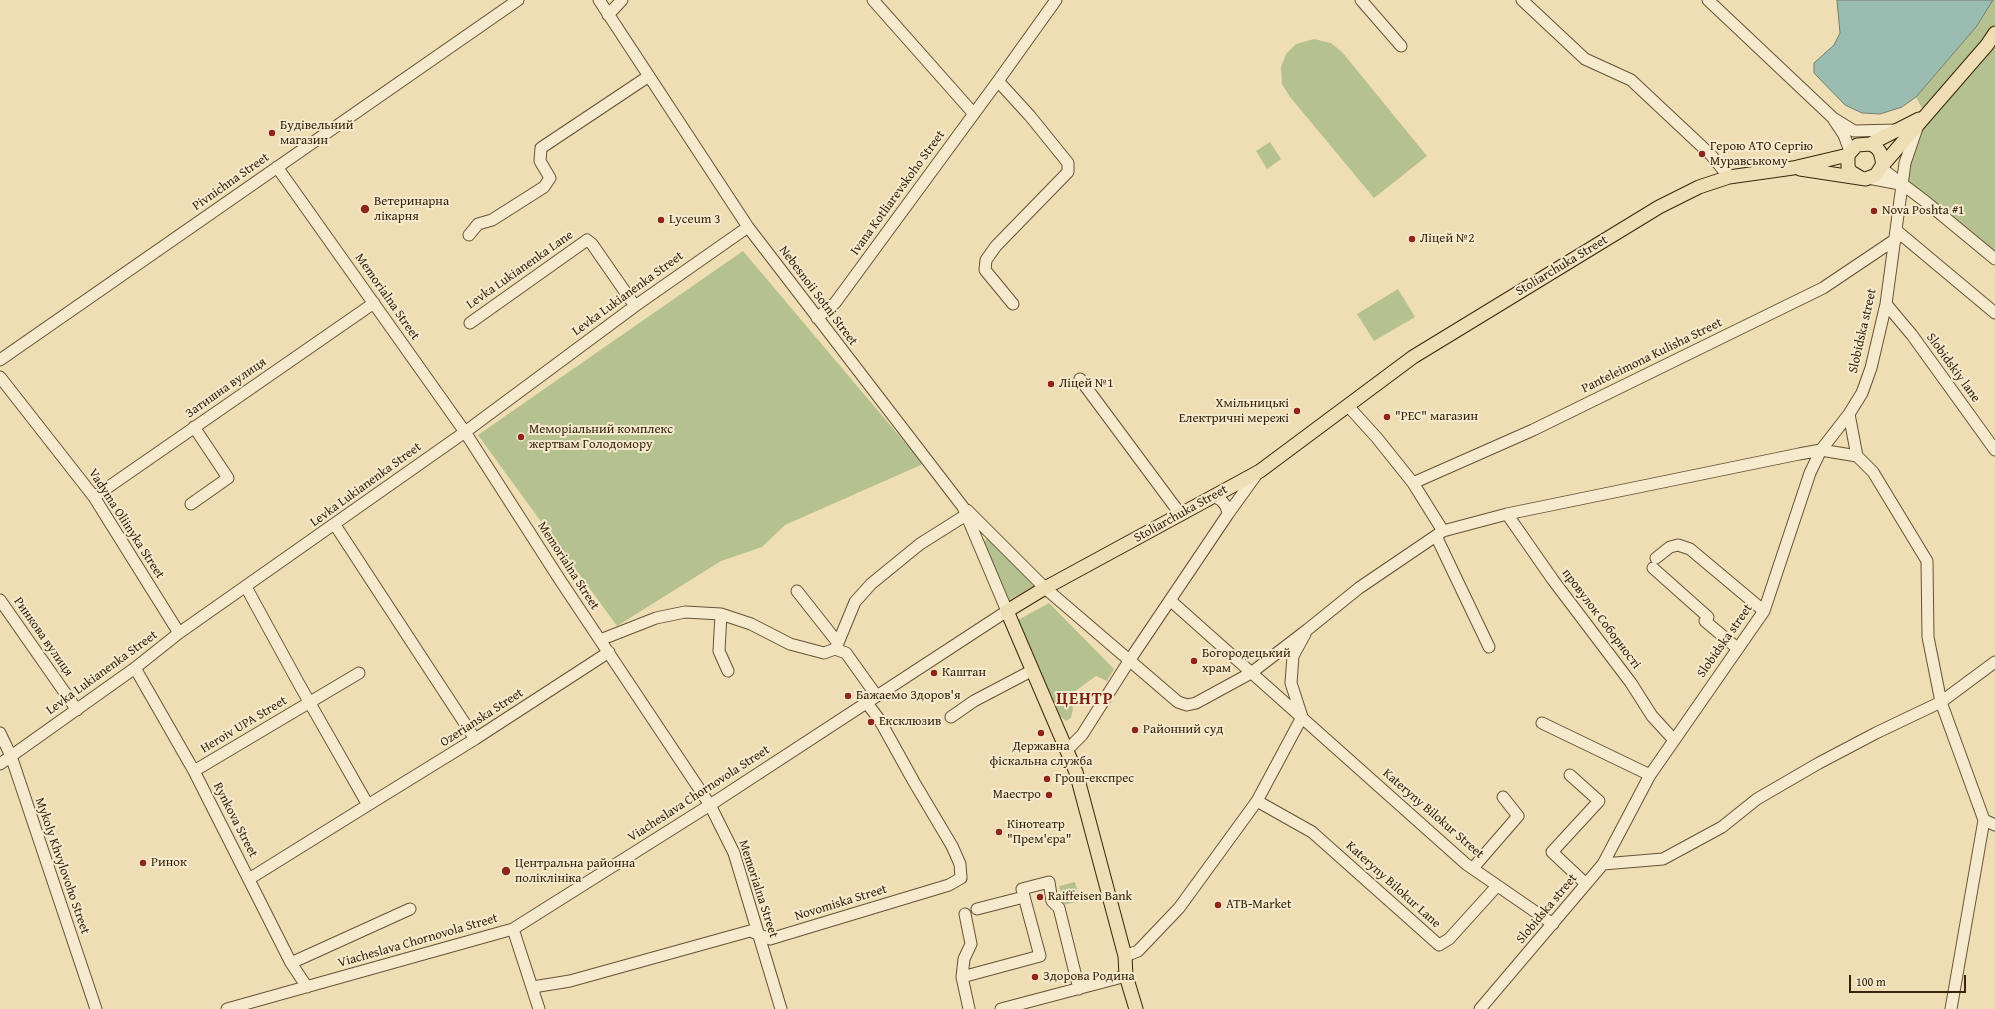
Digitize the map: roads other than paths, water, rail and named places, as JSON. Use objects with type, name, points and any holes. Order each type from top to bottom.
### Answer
[{"type":"main road","points":[[1794,168],[1865,178],[1876,175],[1881,167],[1918,126],[1995,33]]},
{"type":"main road","points":[[1794,168],[1849,153],[1857,145],[1870,144],[1926,116]]},
{"type":"main road","points":[[1870,144],[1876,147],[1880,152],[1882,157],[1881,167]]},
{"type":"main road","points":[[1849,153],[1848,167],[1852,172],[1865,178]]},
{"type":"main road","name":"Stoliarchuka Street","points":[[1007,611],[1045,588],[1260,471],[1412,357],[1659,207],[1699,187],[1729,178],[1794,168]]},
{"type":"main road","points":[[1007,611],[1068,749],[1076,772],[1125,956],[1126,976],[1136,1009]]},
{"type":"street","name":"Pivnichna Street","points":[[0,360],[518,0]]},
{"type":"street","name":"Nebesnoii Sotni Street","points":[[599,0],[748,227],[965,511],[1007,611]]},
{"type":"street","points":[[608,15],[622,0]]},
{"type":"street","points":[[873,0],[974,114]]},
{"type":"street","name":"Ivana Kotliarevskoho Street","points":[[817,318],[835,303],[1056,0]]},
{"type":"street","points":[[1360,0],[1401,46]]},
{"type":"street","points":[[1522,0],[1585,58],[1631,80],[1711,154],[1729,178]]},
{"type":"street","points":[[1708,0],[1833,118],[1854,131],[1899,130]]},
{"type":"street","points":[[469,235],[478,224],[492,220],[544,187],[550,178],[540,161],[541,148],[649,76]]},
{"type":"street","points":[[998,81],[1030,116],[1068,163],[1068,172],[996,246],[986,260],[985,270],[1013,304]]},
{"type":"street","points":[[1833,118],[1844,135],[1849,153]]},
{"type":"street","name":"Slobidska street","points":[[1480,1009],[1603,864],[1650,775],[1764,611],[1810,473],[1821,450],[1849,414],[1862,392],[1871,368],[1886,304],[1905,163],[1918,126]]},
{"type":"street","name":"Memorialna Street","points":[[277,167],[465,432],[560,580],[710,805],[734,853],[781,1009]]},
{"type":"street","points":[[1881,167],[1902,189],[1995,259]]},
{"type":"street","points":[[1865,178],[1902,189]]},
{"type":"street","name":"Levka Lukianenka Street","points":[[0,764],[135,668],[179,633],[335,525],[465,432],[635,306],[748,227]]},
{"type":"street","points":[[1896,235],[1995,313]]},
{"type":"street","name":"Panteleimona Kulisha Street","points":[[1413,483],[1533,430],[1823,288],[1896,235]]},
{"type":"street","name":"Levka Lukianenka Lane","points":[[470,323],[587,240],[592,244],[635,306]]},
{"type":"street","name":"Затишна вулиця","points":[[94,497],[374,302]]},
{"type":"street","name":"Slobidskiy lane","points":[[1886,304],[1912,335],[1995,450]]},
{"type":"street","name":"Vadyma Oliinyka Street","points":[[0,377],[94,497],[179,633]]},
{"type":"street","points":[[1080,379],[1181,515]]},
{"type":"street","points":[[1348,406],[1377,438],[1413,483],[1439,533],[1490,647]]},
{"type":"street","points":[[1849,414],[1857,456],[1873,472],[1927,561],[1928,637],[1940,702],[1984,820],[1951,1009]]},
{"type":"street","points":[[191,504],[228,478],[194,427]]},
{"type":"street","points":[[600,640],[656,618],[685,612],[721,614],[751,624],[790,644],[824,653],[836,646],[855,602],[871,584],[920,544],[965,511],[1045,588],[1129,662],[1178,702],[1187,705],[1196,703],[1251,672],[1307,630],[1359,588],[1439,533],[1507,514],[1821,450],[1857,456]]},
{"type":"street","points":[[1068,749],[1082,735],[1228,514],[1260,471]]},
{"type":"street","points":[[1213,496],[1221,500],[1226,506],[1228,514]]},
{"type":"street","name":"провулок Соборності","points":[[1507,514],[1553,580],[1631,683],[1652,716],[1674,740]]},
{"type":"street","points":[[335,525],[476,739]]},
{"type":"street","points":[[1737,648],[1706,621],[1708,617],[1654,563],[1670,547],[1678,545],[1690,549],[1764,611]]},
{"type":"street","name":"Heroiv UPA Street","points":[[246,587],[309,702]]},
{"type":"street","points":[[797,591],[836,646],[846,653],[876,695]]},
{"type":"street","name":"Ринкова вулиця","points":[[0,600],[77,710]]},
{"type":"street","name":"Kateryny Bilokur Street","points":[[1171,601],[1473,868],[1553,924]]},
{"type":"street","name":"Viacheslava Chornovola Street","points":[[227,1009],[513,928],[710,805],[876,695],[1007,611]]},
{"type":"street","points":[[721,614],[719,651],[728,671]]},
{"type":"street","points":[[1125,956],[1138,951],[1179,908],[1257,801],[1302,717],[1291,683],[1293,656],[1307,630]]},
{"type":"street","name":"Ozerianska Street","points":[[249,879],[476,739],[609,652]]},
{"type":"street","points":[[1603,864],[1663,859],[1722,827],[1757,799],[1819,763],[1940,702],[1995,662]]},
{"type":"street","name":"Rynkova Street","points":[[135,668],[194,771],[292,963],[307,987]]},
{"type":"street","points":[[952,717],[974,700],[1033,670]]},
{"type":"street","name":"Heroiv UPA Street","points":[[194,771],[359,673]]},
{"type":"street","points":[[309,702],[368,806]]},
{"type":"street","name":"Novomiska Street","points":[[533,987],[570,981],[750,931],[770,939],[949,884],[961,878],[960,864],[952,846],[879,719],[866,702]]},
{"type":"street","points":[[1542,723],[1650,775]]},
{"type":"street","name":"Mykoly Khvylovoho Street","points":[[0,733],[11,756],[96,1009]]},
{"type":"street","points":[[1570,775],[1599,801],[1552,852],[1586,884]]},
{"type":"street","points":[[1473,868],[1518,816],[1503,797]]},
{"type":"street","name":"Kateryny Bilokur Lane","points":[[1257,801],[1312,832],[1439,946],[1449,938],[1497,886]]},
{"type":"street","points":[[1984,820],[1995,825]]},
{"type":"street","points":[[962,977],[1040,956],[1022,889],[1049,882],[1052,900],[1058,908],[1079,989]]},
{"type":"street","points":[[978,909],[1024,897]]},
{"type":"street","points":[[292,963],[410,909]]},
{"type":"street","points":[[965,914],[970,944],[964,959],[962,977],[969,1009]]},
{"type":"street","points":[[513,928],[539,1009]]},
{"type":"street","points":[[1001,1009],[1126,976]]},
{"type":"water","points":[[1837,0],[1993,0],[1976,27],[1916,97],[1902,107],[1880,114],[1862,113],[1845,105],[1814,73],[1814,63],[1834,45],[1840,33]]},
{"type":"place","name":"Будівельний магазин","points":[[272,133]]},
{"type":"place","name":"Герою АТО Сергію Муравському","points":[[1702,154]]},
{"type":"place","name":"Ветеринарна лікарня","points":[[365,209]]},
{"type":"place","name":"Nova Poshta #1","points":[[1874,211]]},
{"type":"place","name":"Lyceum 3","points":[[661,220]]},
{"type":"place","name":"Ліцей №2","points":[[1412,239]]},
{"type":"place","name":"Ліцей №1","points":[[1051,384]]},
{"type":"place","name":"Хмільницькі Електричні мережі","points":[[1297,411]]},
{"type":"place","name":"\"РЕС\" магазин","points":[[1387,417]]},
{"type":"place","name":"Меморіальний комплекс жертвам Голодомору","points":[[521,437]]},
{"type":"place","name":"Богородецький храм","points":[[1194,661]]},
{"type":"place","name":"Каштан","points":[[934,673]]},
{"type":"place","name":"Бажаемо Здоров'я","points":[[848,696]]},
{"type":"place","name":"Ексклюзив","points":[[871,722]]},
{"type":"place","name":"Районний суд","points":[[1135,730]]},
{"type":"place","name":"Державна фіскальна служба","points":[[1041,733]]},
{"type":"place","name":"Грош-експрес","points":[[1047,779]]},
{"type":"place","name":"Маестро","points":[[1049,795]]},
{"type":"place","name":"Кінотеатр \"Прем'єра\"","points":[[999,832]]},
{"type":"place","name":"Ринок","points":[[143,863]]},
{"type":"place","name":"Центральна районна поліклініка","points":[[506,871]]},
{"type":"place","name":"Raiffeisen Bank","points":[[1040,897]]},
{"type":"place","name":"ATB-Market","points":[[1218,905]]},
{"type":"place","name":"Здорова Родина","points":[[1035,977]]},
{"type":"district","name":"ЦЕНТР","points":[[1085,700]]}]
